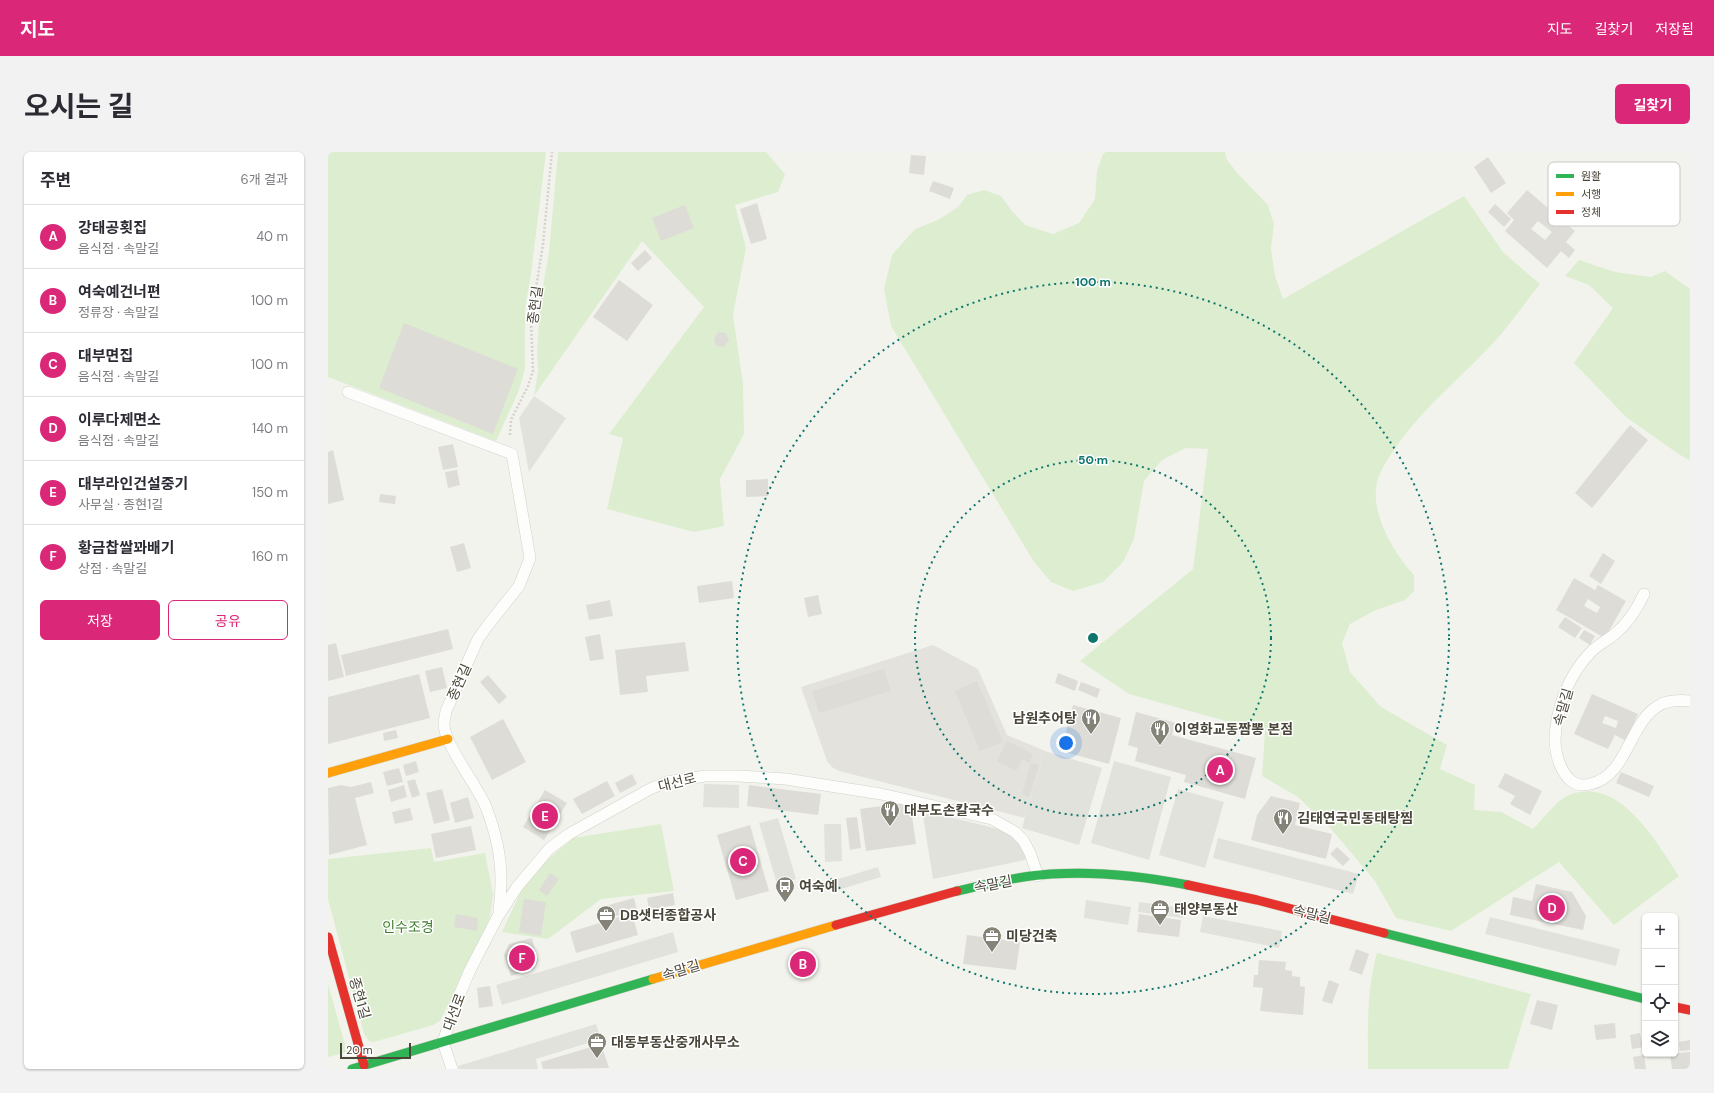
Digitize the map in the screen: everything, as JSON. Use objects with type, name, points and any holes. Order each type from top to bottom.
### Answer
[{"type":"street","points":[[328,773],[448,739]]},
{"type":"street","name":"속말길","points":[[352,1069],[904,905],[970,888],[1038,876],[1083,873],[1120,875],[1196,886],[1257,900],[1642,998]]},
{"type":"street","name":"종현1길","points":[[328,938],[364,1065]]},
{"type":"street","points":[[1678,1008],[1690,1010]]},
{"type":"lane","points":[[348,392],[512,454]]},
{"type":"lane","name":"종현길","points":[[498,916],[502,890],[502,866],[496,839],[485,806],[448,739],[444,723],[446,711],[472,654],[488,624],[519,586],[530,558],[512,454]]},
{"type":"lane","name":"속말길","points":[[1644,594],[1627,622],[1616,633],[1590,653],[1576,671],[1565,691],[1555,729],[1558,760],[1564,773],[1572,782],[1582,786],[1605,778],[1615,768],[1646,717],[1657,706],[1681,700],[1690,701]]},
{"type":"lane","name":"대선로","points":[[452,1069],[443,1042],[456,1003],[470,970],[498,916],[517,887],[549,849],[569,834],[650,789],[667,782],[705,776],[739,776],[786,779],[881,794],[992,819],[1015,832],[1023,840],[1030,853],[1038,876]]},
{"type":"path","name":"종현길","points":[[512,454],[510,430],[511,420],[528,386],[532,371],[532,320],[543,244],[552,152]]},
{"type":"shaded area","points":[[534,396],[566,418],[529,472],[519,418]]},
{"type":"shaded area","points":[[933,645],[978,669],[1007,735],[1045,751],[1025,818],[839,771],[832,767],[827,761],[801,687]]},
{"type":"shaded area","points":[[1045,751],[1102,768],[1079,845],[1022,828]]},
{"type":"shaded area","points":[[1114,761],[1171,777],[1149,860],[1091,843]]},
{"type":"shaded area","points":[[704,784],[739,785],[739,808],[703,807]]},
{"type":"shaded area","points":[[1178,789],[1224,802],[1205,868],[1159,855]]},
{"type":"shaded area","points":[[922,810],[1006,831],[1017,837],[1026,855],[1025,860],[933,879]]},
{"type":"shaded area","points":[[778,818],[796,879],[777,884],[759,823]]},
{"type":"shaded area","points":[[824,824],[841,824],[842,861],[825,862]]},
{"type":"shaded area","points":[[1218,838],[1359,874],[1353,894],[1213,858]]},
{"type":"shaded area","points":[[878,867],[881,877],[831,892],[828,882]]},
{"type":"shaded area","points":[[1086,900],[1131,907],[1128,925],[1084,918]]},
{"type":"shaded area","points":[[1139,902],[1184,908],[1183,918],[1138,912]]},
{"type":"shaded area","points":[[1203,916],[1282,931],[1279,948],[1200,932]]},
{"type":"shaded area","points":[[1490,917],[1620,949],[1616,966],[1485,934]]},
{"type":"shaded area","points":[[673,932],[678,952],[502,1005],[496,985]]},
{"type":"shaded area","points":[[596,1024],[601,1039],[536,1059],[538,1069],[459,1069],[458,1066]]},
{"type":"green space","points":[[328,152],[546,152],[531,274],[525,309],[525,369],[519,390],[496,441],[328,377]]},
{"type":"green space","points":[[558,152],[766,152],[785,174],[778,192],[735,205],[746,248],[733,315],[743,384],[744,434],[720,479],[724,526],[694,532],[607,509],[623,438],[609,434],[704,307],[642,241],[534,396],[538,371],[537,352],[540,303],[549,252]]},
{"type":"green space","points":[[1106,152],[1225,152],[1227,160],[1239,175],[1268,205],[1274,224],[1271,248],[1275,276],[1283,299],[1464,196],[1503,252],[1540,284],[1495,341],[1417,420],[1391,454],[1384,466],[1377,482],[1376,494],[1380,520],[1399,556],[1414,575],[1414,591],[1405,600],[1376,610],[1350,624],[1342,643],[1350,672],[1381,707],[1447,745],[1440,769],[1475,785],[1474,810],[1501,812],[1533,829],[1551,809],[1566,796],[1589,791],[1606,795],[1621,804],[1635,816],[1660,847],[1679,876],[1614,925],[1559,862],[1451,931],[1396,918],[1375,881],[1332,830],[1298,797],[1262,776],[1265,732],[1129,694],[1080,661],[1193,569],[1208,449],[1186,448],[1162,460],[1144,481],[1134,539],[1123,562],[1103,582],[1073,591],[1051,582],[1034,562],[891,326],[884,289],[892,255],[915,229],[938,220],[958,207],[967,195],[984,190],[1001,196],[1025,225],[1053,234],[1079,223],[1095,199],[1097,171],[1103,154]]},
{"type":"green space","points":[[1579,260],[1615,272],[1651,277],[1665,271],[1690,289],[1690,460],[1680,455],[1626,417],[1574,363],[1613,308],[1589,285],[1565,276]]},
{"type":"green space","points":[[661,824],[674,891],[601,899],[548,939],[502,932],[522,889],[541,865],[573,838]]},
{"type":"green space","name":"인수조경","points":[[431,848],[434,862],[485,853],[493,894],[490,917],[479,943],[440,1021],[433,1025],[374,1042],[369,1041],[364,1034],[328,899],[328,859]]},
{"type":"green space","points":[[1377,953],[1531,994],[1508,1069],[1368,1069],[1369,996]]},
{"type":"green space","points":[[328,984],[347,1052],[328,1057]]},
{"type":"building","points":[[911,155],[926,156],[924,175],[909,173]]},
{"type":"building","points":[[1488,157],[1506,183],[1491,193],[1474,167]]},
{"type":"building","points":[[933,181],[954,188],[950,199],[929,191]]},
{"type":"building","points":[[1527,190],[1548,208],[1548,226],[1569,226],[1575,231],[1566,242],[1575,250],[1569,258],[1561,251],[1547,268],[1505,231],[1514,220],[1507,213]],"holes":[[[1538,221],[1552,232],[1545,240],[1531,229]]]},
{"type":"building","points":[[757,203],[767,239],[751,244],[740,209]]},
{"type":"building","points":[[1495,204],[1511,219],[1504,227],[1488,212]]},
{"type":"building","points":[[685,205],[694,228],[661,241],[652,218]]},
{"type":"building","points":[[645,250],[652,258],[638,271],[631,263]]},
{"type":"building","points":[[619,280],[653,305],[627,341],[593,317]]},
{"type":"building","points":[[404,323],[518,369],[493,434],[379,388]]},
{"type":"building","points":[[718,332],[726,333],[729,340],[724,347],[716,346],[714,339]]},
{"type":"building","points":[[1630,425],[1648,440],[1592,508],[1575,493]]},
{"type":"building","points":[[453,444],[458,467],[443,470],[438,447]]},
{"type":"building","points":[[333,450],[344,500],[328,504],[328,452]]},
{"type":"building","points":[[457,470],[460,485],[448,488],[445,472]]},
{"type":"building","points":[[768,479],[768,496],[746,497],[746,480]]},
{"type":"building","points":[[380,494],[396,496],[395,504],[379,502]]},
{"type":"building","points":[[464,543],[471,568],[457,572],[450,547]]},
{"type":"building","points":[[1603,553],[1615,561],[1601,584],[1589,576]]},
{"type":"building","points":[[1574,578],[1595,590],[1598,585],[1626,601],[1605,638],[1556,610]],"holes":[[[1588,599],[1600,607],[1597,613],[1584,606]]]},
{"type":"building","points":[[732,581],[734,598],[699,603],[697,586]]},
{"type":"building","points":[[818,595],[822,614],[808,617],[804,598]]},
{"type":"building","points":[[610,600],[613,616],[589,620],[586,605]]},
{"type":"building","points":[[1565,617],[1582,628],[1575,638],[1558,627]]},
{"type":"building","points":[[448,629],[453,649],[346,676],[341,655]]},
{"type":"building","points":[[1584,630],[1595,636],[1590,645],[1579,638]]},
{"type":"building","points":[[600,634],[604,659],[590,661],[585,637]]},
{"type":"building","points":[[685,642],[689,671],[646,676],[648,692],[620,695],[615,650]]},
{"type":"building","points":[[336,643],[344,677],[328,681],[328,645]]},
{"type":"building","points":[[442,667],[447,688],[430,692],[425,671]]},
{"type":"building","points":[[884,669],[891,691],[819,713],[812,691]]},
{"type":"building","points":[[1058,673],[1078,681],[1075,691],[1055,683]]},
{"type":"building","points":[[419,674],[430,718],[328,744],[328,697]]},
{"type":"building","points":[[488,675],[507,697],[499,704],[480,682]]},
{"type":"building","points":[[977,681],[1003,742],[980,751],[955,691]]},
{"type":"building","points":[[1081,682],[1100,689],[1097,698],[1078,690]]},
{"type":"building","points":[[1592,694],[1638,714],[1626,741],[1615,735],[1608,749],[1574,734]],"holes":[[[1605,716],[1618,721],[1616,728],[1602,723]]]},
{"type":"building","points":[[1073,705],[1121,718],[1109,764],[1061,751]]},
{"type":"building","points":[[1136,712],[1176,723],[1172,735],[1256,758],[1245,799],[1184,782],[1186,775],[1135,761],[1138,748],[1128,745]]},
{"type":"building","points":[[503,719],[526,762],[492,780],[470,737]]},
{"type":"building","points":[[396,730],[398,738],[384,741],[383,733]]},
{"type":"building","points":[[1007,741],[1033,754],[1029,763],[1022,759],[1016,771],[997,761]]},
{"type":"building","points":[[416,761],[419,772],[406,776],[403,765]]},
{"type":"building","points":[[1031,763],[1039,765],[1029,797],[1022,794]]},
{"type":"building","points":[[399,768],[403,782],[387,786],[383,772]]},
{"type":"building","points":[[1621,772],[1654,786],[1649,797],[1616,783]]},
{"type":"building","points":[[1505,773],[1542,791],[1530,815],[1510,804],[1515,796],[1498,787]]},
{"type":"building","points":[[632,774],[637,784],[620,793],[615,783]]},
{"type":"building","points":[[415,779],[420,795],[412,798],[407,781]]},
{"type":"building","points":[[607,781],[615,796],[582,814],[573,799]]},
{"type":"building","points":[[371,782],[374,793],[355,798],[367,845],[329,855],[328,788],[341,785],[351,787]]},
{"type":"building","points":[[404,785],[407,797],[391,802],[388,790]]},
{"type":"building","points":[[749,785],[821,794],[818,815],[747,806]]},
{"type":"building","points":[[442,789],[450,820],[434,824],[426,793]]},
{"type":"building","points":[[545,790],[567,803],[544,840],[523,827]]},
{"type":"building","points":[[1271,796],[1300,803],[1295,825],[1332,834],[1326,859],[1251,840],[1257,815]]},
{"type":"building","points":[[468,797],[474,818],[455,823],[450,803]]},
{"type":"building","points":[[910,802],[916,844],[866,851],[860,809]]},
{"type":"building","points":[[410,808],[413,820],[395,824],[392,812]]},
{"type":"building","points":[[857,817],[861,848],[850,850],[846,818]]},
{"type":"building","points":[[750,825],[769,891],[736,900],[717,835]]},
{"type":"building","points":[[471,826],[476,850],[436,858],[431,834]]},
{"type":"building","points":[[1337,847],[1350,859],[1343,866],[1330,854]]},
{"type":"building","points":[[550,873],[559,879],[547,896],[539,890]]},
{"type":"building","points":[[1536,884],[1572,892],[1586,916],[1583,930],[1510,915],[1513,897],[1532,901]]},
{"type":"building","points":[[673,893],[675,905],[649,910],[647,898]]},
{"type":"building","points":[[634,898],[637,910],[602,920],[598,908]]},
{"type":"building","points":[[524,899],[546,902],[541,936],[519,932]]},
{"type":"building","points":[[632,913],[638,935],[576,953],[570,932]]},
{"type":"building","points":[[456,914],[478,918],[477,931],[454,927]]},
{"type":"building","points":[[1139,914],[1181,920],[1179,937],[1137,932]]},
{"type":"building","points":[[967,935],[1020,942],[1016,970],[963,964]]},
{"type":"building","points":[[532,938],[538,961],[534,969],[511,976],[504,955],[509,944]]},
{"type":"building","points":[[1356,949],[1369,954],[1362,975],[1349,970]]},
{"type":"building","points":[[1259,960],[1286,962],[1285,970],[1292,971],[1292,976],[1300,977],[1300,986],[1305,987],[1303,1015],[1260,1011],[1263,988],[1253,987],[1254,975],[1258,975]]},
{"type":"building","points":[[1329,980],[1339,984],[1332,1004],[1322,1001]]},
{"type":"building","points":[[490,986],[493,1006],[479,1008],[477,988]]},
{"type":"building","points":[[1537,1000],[1558,1005],[1552,1030],[1530,1024]]},
{"type":"building","points":[[1615,1023],[1616,1038],[1596,1040],[1594,1025]]},
{"type":"building","points":[[1640,1033],[1642,1047],[1632,1049],[1630,1035]]},
{"type":"building","points":[[1690,1040],[1690,1050],[1680,1051],[1679,1042]]},
{"type":"building","points":[[601,1044],[609,1068],[543,1069],[541,1062]]},
{"type":"building","points":[[1690,1052],[1690,1069],[1672,1069],[1670,1057],[1678,1057],[1678,1053]]},
{"type":"building","points":[[1642,1055],[1642,1057],[1644,1057],[1646,1069],[1635,1069],[1633,1057]]},
{"type":"traffic: fast","points":[[957,891],[1027,877],[1068,873],[1120,875],[1188,885]]},
{"type":"traffic: fast","points":[[1384,933],[1642,998]]},
{"type":"traffic: fast","points":[[352,1069],[653,979]]},
{"type":"traffic: slow","points":[[328,773],[448,739]]},
{"type":"traffic: slow","points":[[653,979],[836,925]]},
{"type":"traffic: jam","points":[[1188,885],[1257,900],[1384,933]]},
{"type":"traffic: jam","points":[[836,925],[957,891]]},
{"type":"traffic: jam","points":[[328,937],[364,1065]]},
{"type":"traffic: jam","points":[[1678,1008],[1690,1010]]},
{"type":"place","name":"남원추어탕","points":[[1091,735]]},
{"type":"place","name":"이영화교동짬뽕 본점","points":[[1160,746]]},
{"type":"place","name":"강태공횟집","points":[[1220,770]]},
{"type":"place","name":"대부라인건설중기","points":[[545,816]]},
{"type":"place","name":"대부도손칼국수","points":[[890,827]]},
{"type":"place","name":"김태연국민동태탕찜","points":[[1283,835]]},
{"type":"place","name":"대부면집","points":[[743,861]]},
{"type":"place","name":"여숙예","points":[[785,903]]},
{"type":"place","name":"이루다제면소","points":[[1552,908]]},
{"type":"place","name":"태양부동산","points":[[1160,926]]},
{"type":"place","name":"DB샛터종합공사","points":[[606,932]]},
{"type":"place","name":"미당건축","points":[[992,953]]},
{"type":"place","name":"황금찹쌀꽈배기","points":[[522,958]]},
{"type":"place","name":"여숙예건너편","points":[[803,964]]},
{"type":"place","name":"대동부동산중개사무소","points":[[597,1059]]}]
